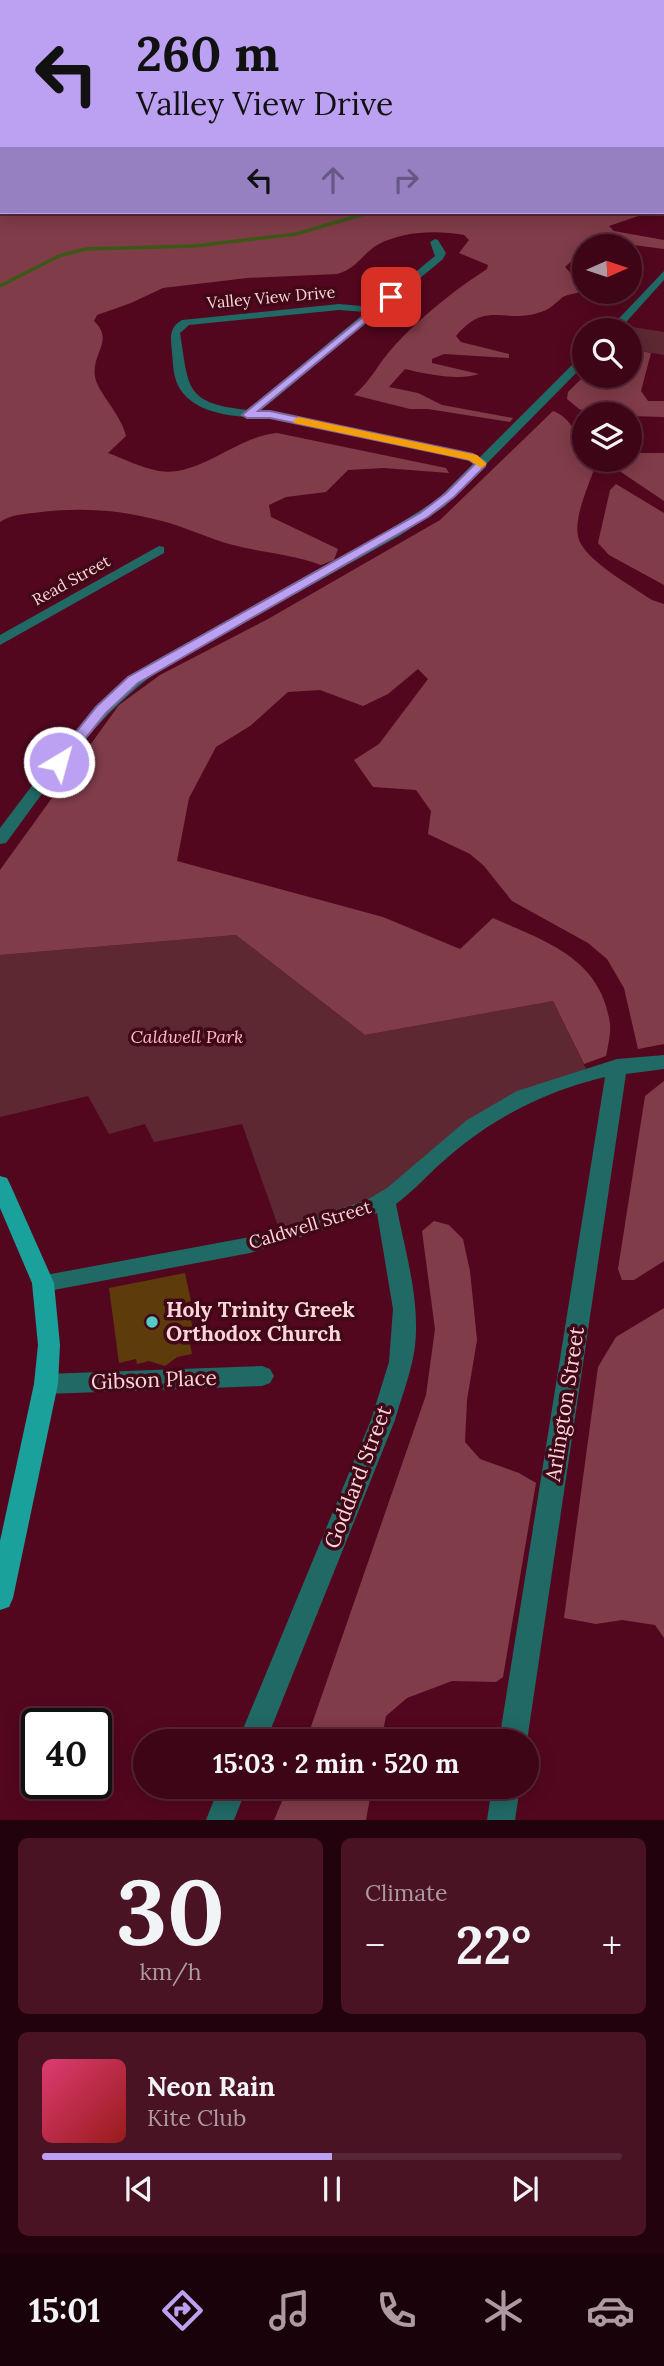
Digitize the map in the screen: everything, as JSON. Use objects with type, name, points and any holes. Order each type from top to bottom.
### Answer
[{"type":"main road","points":[[0,1184],[43,1283],[49,1345],[46,1384],[0,1598]]},
{"type":"street","points":[[247,415],[440,257],[441,253],[435,242]]},
{"type":"street","points":[[624,318],[664,274]]},
{"type":"street","name":"Valley View Drive","points":[[374,310],[324,308],[204,318],[179,326],[175,333],[181,380],[187,393],[203,403],[247,415],[260,423],[464,466],[481,464]]},
{"type":"street","points":[[0,839],[89,723],[122,688],[156,666],[424,515],[450,495],[572,371]]},
{"type":"street","name":"Read Street","points":[[0,641],[159,550]]},
{"type":"street","name":"Caldwell Street","points":[[43,1283],[250,1245],[385,1202],[452,1142],[508,1103],[544,1086],[617,1066],[664,1062]]},
{"type":"street","name":"Arlington Street","points":[[515,1729],[617,1066]]},
{"type":"street","name":"Goddard Street","points":[[257,1729],[383,1420],[396,1379],[405,1341],[400,1287],[385,1202]]},
{"type":"street","name":"Gibson Place","points":[[46,1384],[262,1376]]},
{"type":"street","points":[[220,1820],[228,1799]]},
{"type":"street","points":[[501,1820],[504,1799]]},
{"type":"green space","points":[[642,329],[664,332],[664,355],[642,351]]},
{"type":"green space","name":"Caldwell Park","points":[[236,935],[365,1035],[553,1001],[588,1073],[507,1103],[385,1202],[282,1237],[242,1124],[154,1142],[145,1124],[109,1134],[88,1096],[0,1117],[0,955]]},
{"type":"shaded area","points":[[644,214],[609,226],[614,231],[631,234],[572,234],[572,261],[565,267],[572,275],[572,294],[563,297],[541,312],[477,318],[456,336],[461,342],[509,354],[509,358],[444,354],[432,359],[432,363],[479,374],[452,377],[405,369],[389,387],[418,393],[442,405],[513,418],[510,422],[428,409],[410,409],[354,395],[389,351],[416,324],[450,295],[487,269],[488,265],[459,253],[469,240],[464,235],[442,232],[409,234],[377,245],[355,265],[337,274],[247,278],[163,288],[97,315],[94,321],[100,328],[102,341],[95,377],[126,436],[108,453],[153,470],[174,472],[203,463],[248,441],[277,433],[446,468],[449,473],[384,468],[348,470],[326,492],[286,497],[269,505],[271,517],[338,549],[334,560],[321,565],[300,558],[233,545],[147,517],[117,512],[56,510],[9,517],[0,522],[0,216]]},
{"type":"shaded area","points":[[642,236],[664,240],[664,249],[642,246]]},
{"type":"shaded area","points":[[642,351],[651,353],[642,387]]},
{"type":"shaded area","points":[[572,388],[642,388],[648,401],[664,401],[664,417],[642,416],[642,402],[572,403],[567,399]]},
{"type":"shaded area","points":[[553,411],[560,414],[572,427],[572,472],[593,472],[578,519],[581,545],[609,571],[652,600],[664,604],[664,1044],[638,1049],[624,988],[607,959],[588,943],[512,901],[484,866],[470,854],[428,834],[431,811],[416,790],[373,787],[354,760],[379,744],[428,679],[418,669],[388,694],[363,706],[320,690],[288,692],[250,726],[216,747],[189,798],[177,861],[383,917],[460,949],[493,918],[532,935],[568,955],[595,983],[605,1001],[610,1024],[606,1056],[584,1064],[553,1001],[365,1035],[236,935],[0,955],[0,870],[119,705],[160,675],[268,619],[440,520]]},
{"type":"shaded area","points":[[642,453],[664,453],[664,501],[621,472],[642,472]]},
{"type":"shaded area","points":[[616,484],[664,513],[664,585],[609,555],[598,543],[610,490]]},
{"type":"shaded area","points":[[664,1081],[664,1261],[634,1280],[622,1280],[618,1269],[645,1096]]},
{"type":"shaded area","points":[[434,1221],[449,1225],[463,1239],[470,1271],[477,1340],[467,1400],[465,1442],[480,1459],[519,1473],[536,1483],[503,1677],[496,1682],[452,1681],[407,1698],[386,1716],[383,1729],[310,1729],[426,1395],[435,1329],[422,1231]]},
{"type":"shaded area","points":[[664,1308],[664,1638],[655,1625],[622,1620],[596,1624],[564,1618],[598,1367],[616,1337]]},
{"type":"shaded area","points":[[283,1799],[370,1799],[366,1820],[274,1820]]},
{"type":"building","name":"Holy Trinity Greek Orthodox Church","points":[[185,1273],[191,1301],[187,1302],[193,1329],[187,1330],[192,1354],[177,1357],[165,1366],[149,1361],[137,1364],[136,1359],[119,1363],[109,1288]]},
{"type":"waterway","points":[[0,286],[59,256],[86,249],[194,246],[296,234],[364,214]]},
{"type":"slow traffic","points":[[298,421],[473,457],[481,464]]},
{"type":"place","name":"Holy Trinity Greek Orthodox Church","points":[[152,1322]]},
{"type":"route","points":[[59,762],[89,723],[133,680],[424,515],[450,495],[481,464],[473,457],[270,414],[247,415],[391,297]]}]
